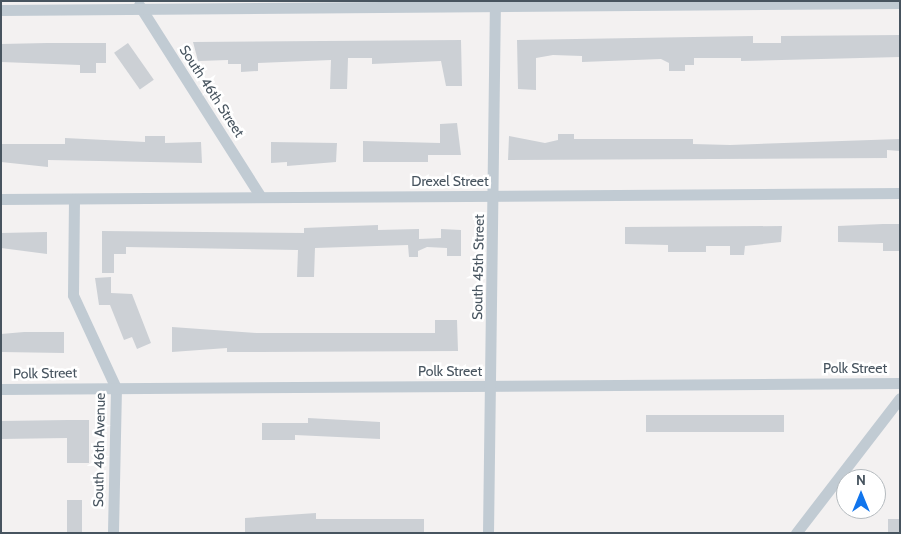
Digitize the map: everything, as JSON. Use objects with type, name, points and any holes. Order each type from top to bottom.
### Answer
[{"type":"street","points":[[1,10],[139,5],[900,3]]},
{"type":"street","name":"South 45th Street","points":[[488,533],[494,4]]},
{"type":"street","name":"South 46th Street","points":[[139,5],[261,197]]},
{"type":"street","name":"Drexel Street","points":[[1,199],[900,192]]},
{"type":"street","name":"South 46th Avenue","points":[[74,198],[73,295],[116,388],[113,533]]},
{"type":"street","name":"Polk Street","points":[[1,388],[900,383]]},
{"type":"street","points":[[796,533],[900,398]]},
{"type":"building","points":[[900,35],[900,57],[741,61],[741,58],[694,58],[694,65],[685,65],[685,71],[669,71],[669,63],[661,59],[582,62],[582,56],[553,55],[536,58],[536,90],[518,89],[517,40],[753,36],[753,43],[781,43],[781,36]]},
{"type":"building","points":[[461,40],[462,86],[446,86],[441,61],[372,64],[372,58],[348,58],[347,89],[330,89],[331,60],[258,63],[258,71],[241,72],[241,64],[228,64],[228,60],[198,61],[193,42]]},
{"type":"building","points":[[106,43],[106,63],[96,63],[96,73],[80,73],[80,65],[1,62],[1,44]]},
{"type":"building","points":[[128,43],[154,80],[140,90],[114,53]]},
{"type":"building","points":[[457,123],[461,155],[428,155],[428,162],[363,162],[363,141],[440,143],[440,124]]},
{"type":"building","points":[[558,134],[574,134],[574,139],[693,139],[693,144],[730,145],[900,139],[900,151],[887,150],[887,158],[508,160],[509,136],[545,143],[558,140]]},
{"type":"building","points":[[145,136],[165,136],[165,143],[201,142],[202,163],[48,160],[48,167],[1,162],[1,144],[65,144],[65,138],[145,142]]},
{"type":"building","points":[[271,142],[337,143],[336,162],[287,166],[287,162],[271,163]]},
{"type":"building","points":[[900,224],[900,251],[883,251],[883,243],[838,242],[838,226]]},
{"type":"building","points":[[378,225],[378,230],[419,229],[419,239],[441,238],[441,229],[461,230],[461,256],[447,256],[447,248],[427,247],[418,251],[418,257],[409,257],[408,245],[315,248],[314,277],[297,277],[298,250],[126,247],[126,254],[114,254],[114,273],[102,273],[102,231],[304,233],[304,228]]},
{"type":"building","points":[[782,226],[781,242],[745,246],[744,255],[730,255],[730,246],[706,246],[706,252],[668,252],[668,245],[625,244],[625,227]]},
{"type":"building","points":[[47,232],[47,254],[1,248],[1,233]]},
{"type":"building","points":[[111,277],[111,293],[132,294],[151,343],[137,349],[132,337],[124,340],[110,305],[99,305],[95,278]]},
{"type":"building","points":[[435,320],[457,320],[458,351],[227,352],[227,348],[172,352],[172,327],[256,333],[435,333]]},
{"type":"building","points":[[64,332],[64,353],[1,352],[1,334]]},
{"type":"building","points":[[646,415],[784,415],[784,432],[646,432]]},
{"type":"building","points":[[308,418],[380,422],[380,439],[295,435],[295,440],[262,440],[262,423],[308,423]]},
{"type":"building","points":[[89,420],[89,463],[67,463],[67,438],[1,439],[1,421]]},
{"type":"building","points":[[67,500],[82,500],[82,533],[67,533]]},
{"type":"building","points":[[316,513],[316,519],[424,519],[424,533],[245,533],[245,518]]},
{"type":"building","points":[[888,519],[900,519],[900,533],[888,533]]}]
